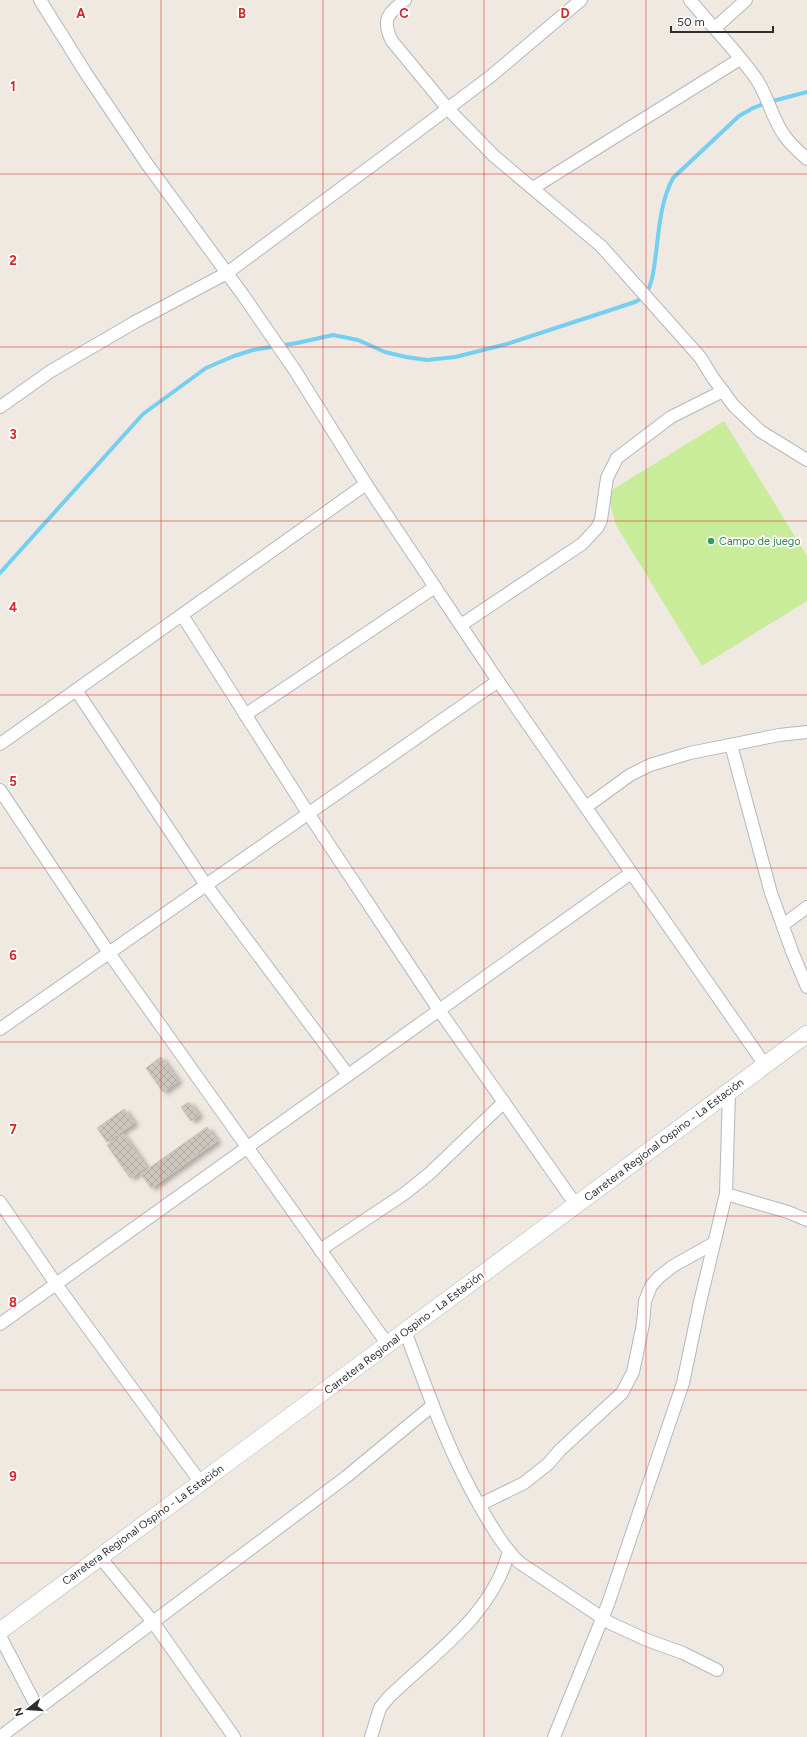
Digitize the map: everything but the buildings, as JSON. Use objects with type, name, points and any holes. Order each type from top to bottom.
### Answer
[{"type":"main road","name":"Carretera Regional Ospino - La Estación","points":[[0,1631],[729,1091],[805,1039]]},
{"type":"street","points":[[40,0],[87,75],[147,164],[227,273],[294,369],[366,484],[498,681],[765,1065]]},
{"type":"street","points":[[405,0],[393,10],[387,18],[387,32],[392,41],[448,108],[494,156],[534,188],[601,246],[700,357],[734,406],[760,432],[807,460]]},
{"type":"street","points":[[0,407],[51,371],[135,322],[227,273],[491,76],[581,0]]},
{"type":"street","points":[[690,0],[757,80],[784,135],[796,150],[807,159]]},
{"type":"street","points":[[715,28],[746,0]]},
{"type":"street","points":[[534,188],[740,59]]},
{"type":"street","points":[[461,625],[582,544],[597,528],[601,520],[603,494],[607,478],[617,458],[671,417],[723,392]]},
{"type":"street","points":[[0,744],[366,484]]},
{"type":"street","points":[[245,715],[435,587]]},
{"type":"street","points":[[182,615],[308,813],[439,1010],[576,1205]]},
{"type":"street","points":[[0,1029],[498,681]]},
{"type":"street","points":[[76,690],[206,885],[348,1075]]},
{"type":"street","points":[[586,807],[630,775],[650,765],[690,753],[807,732]]},
{"type":"street","points":[[731,745],[771,894],[782,926],[807,987]]},
{"type":"street","points":[[0,790],[109,953],[388,1344]]},
{"type":"street","points":[[0,1324],[631,873]]},
{"type":"street","points":[[782,926],[807,907]]},
{"type":"street","points":[[554,1737],[602,1618],[683,1383],[726,1194],[729,1091]]},
{"type":"street","points":[[320,1250],[404,1194],[429,1174],[504,1102]]},
{"type":"street","points":[[726,1194],[788,1212],[807,1220]]},
{"type":"street","points":[[0,1202],[56,1284],[201,1483]]},
{"type":"street","points":[[479,1505],[524,1482],[548,1464],[560,1450],[622,1393],[633,1372],[643,1324],[645,1301],[651,1286],[659,1277],[674,1266],[714,1243]]},
{"type":"street","points":[[406,1331],[455,1460],[479,1505],[509,1551],[520,1563],[602,1618],[647,1640],[683,1653],[718,1670]]},
{"type":"street","points":[[0,1737],[346,1477],[433,1405]]},
{"type":"street","points":[[371,1737],[380,1708],[388,1697],[458,1634],[486,1600],[501,1574],[509,1551]]},
{"type":"street","points":[[100,1557],[153,1622],[234,1737]]},
{"type":"street","points":[[0,1636],[38,1709]]},
{"type":"green space","name":"Campo de juego","points":[[724,421],[807,556],[807,601],[702,666],[616,525],[607,493]]},
{"type":"waterway","points":[[0,573],[143,414],[206,368],[234,356],[253,350],[297,343],[333,335],[358,340],[385,352],[406,357],[427,360],[455,357],[507,344],[635,302],[644,296],[648,291],[655,264],[663,205],[673,178],[739,116],[753,108],[769,102],[807,92]]},
{"type":"place","name":"Campo de juego","points":[[711,541]]}]
